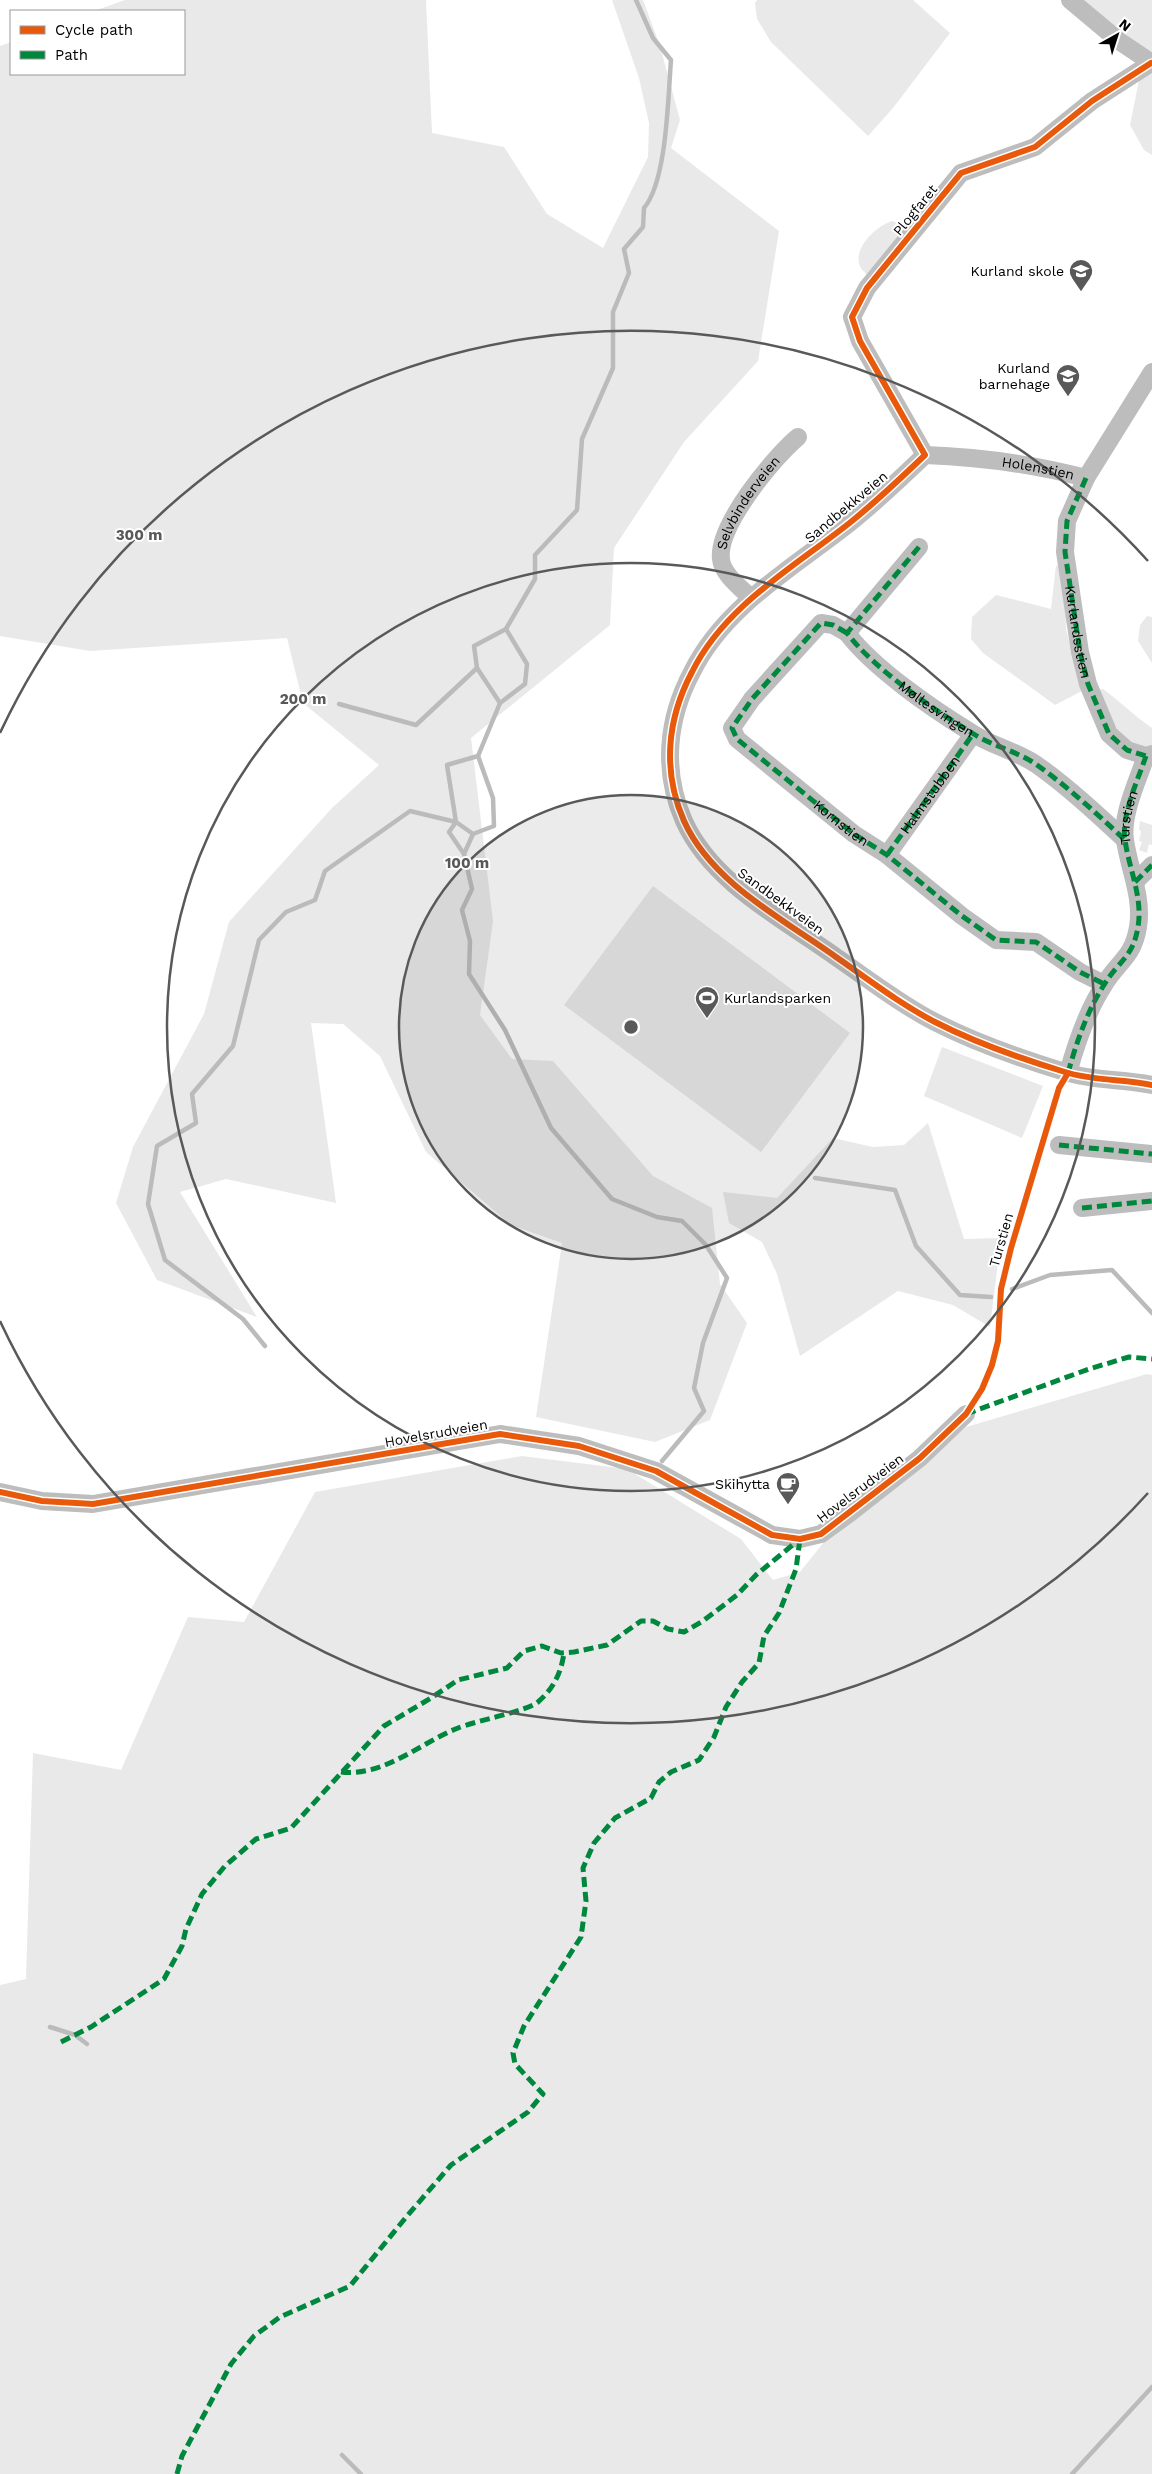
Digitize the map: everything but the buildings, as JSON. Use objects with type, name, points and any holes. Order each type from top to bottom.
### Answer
[{"type":"street","points":[[1070,0],[1151,63]]},
{"type":"street","name":"Plogfaret","points":[[925,455],[860,341],[852,317],[867,288],[960,174],[1035,147],[1092,101],[1151,63]]},
{"type":"street","name":"Holenstien","points":[[925,455],[975,458],[1043,468],[1086,478],[1152,372]]},
{"type":"street","name":"Selvbinderveien","points":[[751,598],[735,583],[721,561],[721,541],[766,469],[782,450],[798,437]]},
{"type":"street","name":"Sandbekkveien","points":[[925,455],[853,520],[751,598],[717,635],[692,670],[669,736],[670,773],[684,821],[708,858],[739,888],[897,1000],[934,1022],[968,1038],[1068,1073],[1152,1085]]},
{"type":"street","name":"Kurlandsstien","points":[[1086,478],[1067,521],[1065,552],[1080,652],[1088,684],[1108,734],[1127,750],[1149,755]]},
{"type":"street","points":[[847,633],[919,547]]},
{"type":"street","name":"Kornstien","points":[[847,633],[833,625],[821,623],[752,699],[732,728],[737,739],[854,834],[886,855],[962,916],[996,940],[1036,942],[1080,972],[1104,984]]},
{"type":"street","name":"Møllesvingen","points":[[847,633],[858,647],[900,682],[973,734],[1036,764],[1079,798],[1124,838]]},
{"type":"street","name":"Halmstubben","points":[[886,855],[973,734]]},
{"type":"street","name":"Turstien","points":[[1068,1073],[1076,1043],[1104,984],[1130,954],[1138,926],[1135,882],[1124,838],[1129,802],[1149,755]]},
{"type":"street","points":[[1135,882],[1152,865]]},
{"type":"street","points":[[1059,1145],[1152,1154]]},
{"type":"street","points":[[1082,1208],[1152,1201]]},
{"type":"street","name":"Hovelsrudveien","points":[[0,1492],[42,1501],[92,1504],[500,1434],[578,1446],[656,1471],[772,1535],[800,1539],[821,1534],[850,1513],[920,1458],[966,1414]]},
{"type":"shaded area","points":[[125,0],[426,0],[432,133],[504,147],[547,214],[603,248],[648,157],[649,123],[639,78],[612,0],[643,0],[660,46],[680,120],[671,148],[779,231],[758,361],[684,442],[614,548],[610,625],[471,738],[493,921],[480,1015],[512,1059],[553,1061],[653,1176],[712,1208],[720,1284],[747,1323],[710,1420],[655,1442],[536,1417],[562,1243],[511,1225],[426,1152],[380,1056],[343,1024],[311,1023],[336,1203],[226,1179],[180,1192],[257,1317],[157,1280],[116,1203],[133,1147],[204,1014],[229,922],[331,809],[379,765],[303,703],[287,638],[90,651],[0,636],[0,46],[10,42],[10,75],[185,75],[185,10],[97,10]]},
{"type":"shaded area","points":[[757,0],[913,0],[950,33],[893,108],[868,136],[771,42],[757,19],[755,3]]},
{"type":"shaded area","points":[[1078,0],[1152,0],[1152,52],[1138,46]]},
{"type":"shaded area","points":[[1141,70],[1152,70],[1152,155],[1144,150],[1130,125]]},
{"type":"shaded area","points":[[892,221],[902,225],[905,232],[869,276],[862,269],[859,253],[863,245],[876,230]]},
{"type":"shaded area","points":[[1056,565],[1065,568],[1066,629],[1082,691],[1055,705],[983,653],[971,639],[972,617],[996,595],[1051,609]]},
{"type":"shaded area","points":[[1147,616],[1152,617],[1152,663],[1138,641],[1140,625]]},
{"type":"shaded area","points":[[1103,689],[1152,728],[1152,752],[1134,750],[1115,731],[1094,691]]},
{"type":"shaded area","points":[[1140,821],[1152,825],[1152,845],[1149,844],[1147,853],[1139,850],[1142,842],[1139,841],[1141,832],[1139,829]]},
{"type":"shaded area","name":"Kurlandsparken","points":[[653,886],[850,1033],[761,1152],[564,1005]]},
{"type":"shaded area","points":[[942,1047],[1043,1086],[1022,1138],[924,1096]]},
{"type":"shaded area","points":[[928,1123],[964,1239],[1001,1238],[990,1327],[953,1305],[898,1291],[800,1356],[777,1274],[762,1242],[729,1223],[723,1192],[777,1198],[833,1138],[873,1147],[904,1145]]},
{"type":"shaded area","points":[[1147,1374],[1152,1375],[1152,2474],[0,2474],[0,1985],[26,1979],[33,1753],[121,1770],[188,1617],[244,1622],[315,1492],[522,1456],[627,1469],[741,1539],[773,1580],[800,1572],[824,1542],[966,1427]]},
{"type":"waterway","points":[[636,0],[653,38],[671,60],[665,138],[658,179],[652,195],[644,208],[643,227],[624,249],[629,273],[613,312],[613,368],[582,439],[577,510],[535,555],[535,579],[506,629],[474,646],[477,668],[500,703],[478,756],[447,765],[456,822],[449,832],[464,854],[472,889],[462,910],[470,941],[469,974],[505,1030],[551,1128],[612,1199],[657,1217],[682,1221],[706,1245],[727,1278],[703,1343],[694,1388],[704,1411],[662,1461]]},
{"type":"waterway","points":[[500,703],[525,684],[527,664],[506,629]]},
{"type":"waterway","points":[[339,704],[416,725],[477,668]]},
{"type":"waterway","points":[[464,854],[473,834],[494,826],[493,798],[478,756]]},
{"type":"waterway","points":[[265,1346],[243,1319],[165,1260],[148,1204],[157,1146],[196,1123],[192,1094],[233,1046],[259,940],[286,912],[315,900],[325,871],[410,811],[456,822],[473,834]]},
{"type":"waterway","points":[[815,1178],[895,1190],[916,1246],[960,1295],[991,1297]]},
{"type":"waterway","points":[[1012,1289],[1050,1275],[1112,1270],[1152,1313]]},
{"type":"waterway","points":[[50,2027],[75,2035],[87,2044]]},
{"type":"waterway","points":[[1072,2474],[1152,2387]]},
{"type":"waterway","points":[[342,2455],[361,2474]]},
{"type":"marked path","points":[[1086,478],[1067,521],[1065,552],[1080,652],[1088,684],[1109,734],[1127,750],[1146,756],[1150,755]]},
{"type":"marked path","points":[[919,547],[847,633],[872,660],[905,688],[980,738],[1037,765],[1071,791],[1124,839]]},
{"type":"marked path","points":[[847,633],[833,625],[821,623],[752,699],[732,728],[737,739],[854,834],[887,855],[962,916],[996,940],[1036,942],[1080,972],[1104,984]]},
{"type":"marked path","points":[[887,855],[973,734]]},
{"type":"marked path","points":[[1068,1073],[1078,1039],[1092,1006],[1109,977],[1129,953],[1136,937],[1139,905],[1124,830],[1131,798],[1146,756]]},
{"type":"marked path","points":[[1135,882],[1152,865]]},
{"type":"marked path","points":[[1059,1145],[1152,1154]]},
{"type":"marked path","points":[[1082,1208],[1152,1201]]},
{"type":"marked path","points":[[966,1414],[1089,1369],[1129,1357],[1152,1359]]},
{"type":"marked path","points":[[61,2042],[91,2027],[164,1979],[182,1946],[186,1929],[202,1894],[225,1866],[256,1839],[291,1828],[384,1726],[458,1680],[507,1668],[524,1651],[542,1646],[561,1653],[607,1645],[641,1621],[653,1621],[668,1629],[684,1632],[703,1621],[737,1595],[756,1575],[800,1539]]},
{"type":"marked path","points":[[177,2474],[182,2456],[231,2364],[254,2336],[280,2317],[350,2286],[451,2165],[528,2112],[543,2094],[515,2064],[513,2053],[524,2026],[581,1937],[586,1901],[583,1868],[594,1843],[615,1818],[651,1798],[659,1782],[671,1772],[699,1760],[714,1737],[726,1707],[742,1682],[759,1663],[764,1636],[779,1613],[796,1569],[800,1539]]},
{"type":"marked path","points":[[341,1772],[357,1772],[387,1764],[458,1728],[538,1702],[544,1697],[559,1674],[564,1653]]},
{"type":"cycle path","points":[[1151,63],[1092,101],[1035,147],[961,173],[867,288],[852,317],[860,341],[925,455],[862,513],[763,588],[723,626],[706,648],[692,672],[677,708],[670,745],[670,764],[672,783],[684,821],[696,843],[712,863],[730,881],[772,914],[897,999],[951,1030],[1032,1062],[1076,1075],[1152,1085]]},
{"type":"cycle path","points":[[0,1492],[42,1501],[93,1504],[500,1434],[579,1446],[656,1471],[772,1535],[800,1539],[821,1534],[920,1458],[966,1414],[982,1389],[992,1365],[998,1341],[1001,1289],[1011,1248],[1059,1088],[1068,1073]]},
{"type":"place","name":"Kurland skole","points":[[1081,292]]},
{"type":"place","name":"Kurland barnehage","points":[[1068,397]]},
{"type":"place","name":"Kurlandsparken","points":[[707,1019]]},
{"type":"place","name":"Skihytta","points":[[788,1505]]}]
